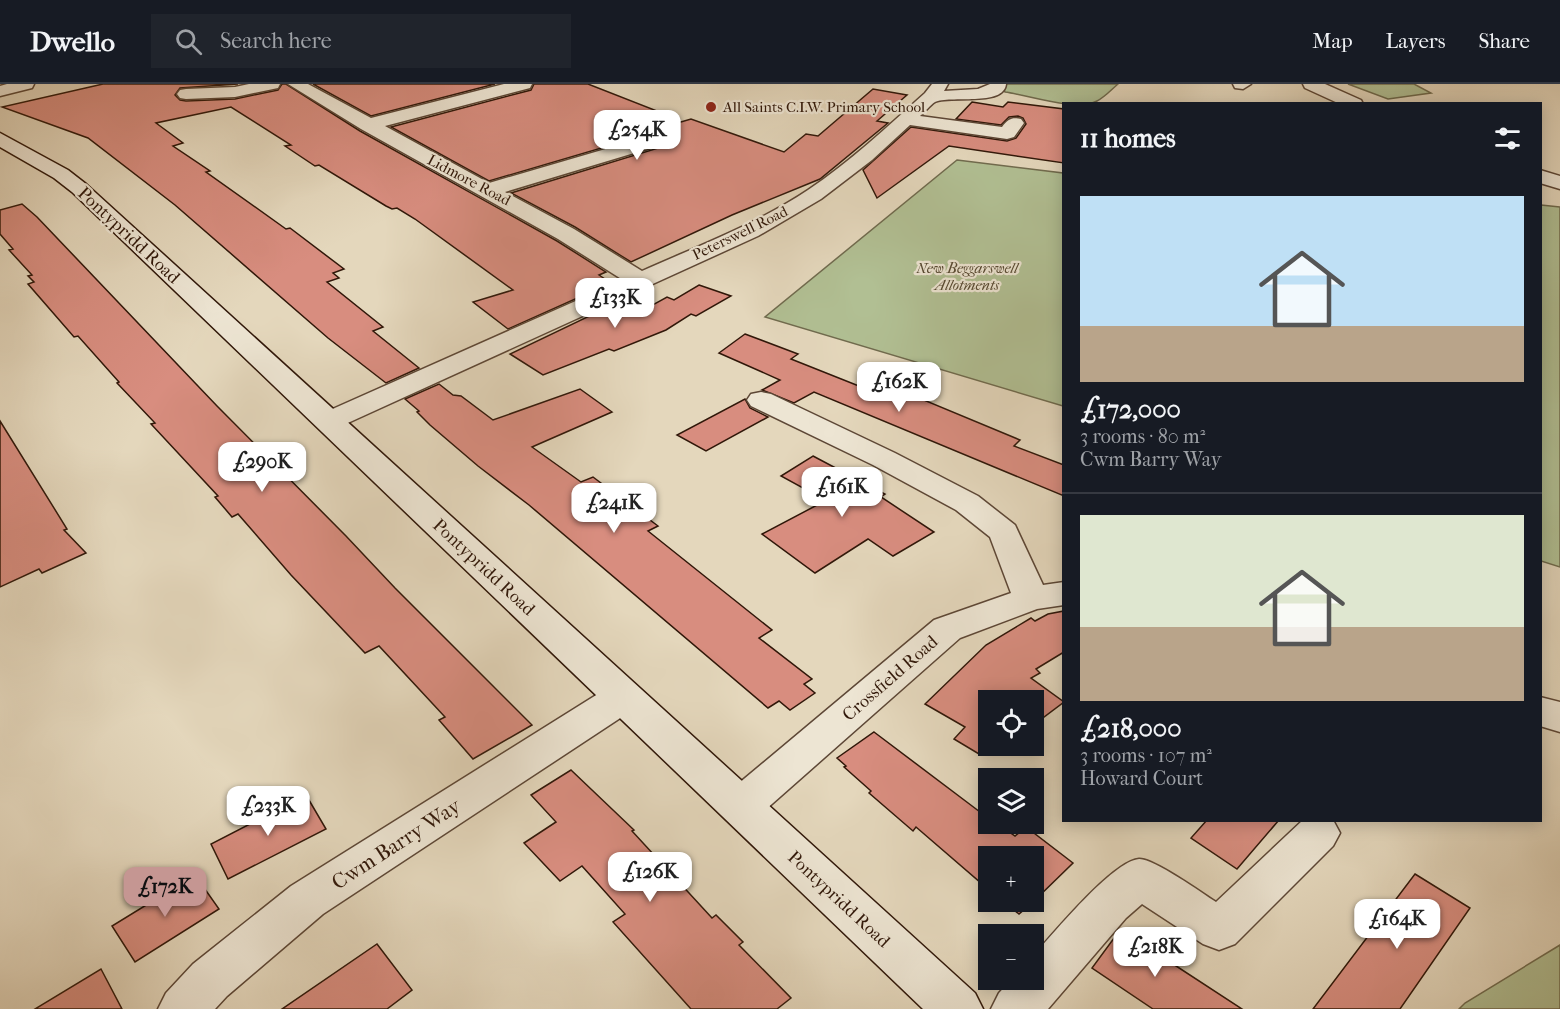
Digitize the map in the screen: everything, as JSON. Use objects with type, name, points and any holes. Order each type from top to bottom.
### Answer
[{"type":"street","points":[[0,91],[26,84]]},
{"type":"street","points":[[186,94],[235,92],[272,84]]},
{"type":"street","name":"Lidmore Road","points":[[296,84],[566,234],[640,280]]},
{"type":"street","points":[[367,125],[524,84]]},
{"type":"street","name":"Peterswell Road","points":[[329,421],[750,231],[814,195],[865,156],[936,90],[988,93],[998,88],[998,84]]},
{"type":"street","points":[[1311,84],[1349,101]]},
{"type":"street","points":[[905,119],[1007,133],[1015,123]]},
{"type":"street","name":"Pontypridd Road","points":[[0,139],[61,174],[79,188],[958,1009]]},
{"type":"street","points":[[488,190],[657,140]]},
{"type":"street","points":[[1542,177],[1560,183]]},
{"type":"street","points":[[761,400],[884,459],[966,503],[1004,532],[1047,596]]},
{"type":"street","name":"Crossfield Road","points":[[741,806],[947,629],[1047,596]]},
{"type":"street","name":"Cwm Barry Way","points":[[183,1009],[210,980],[307,900],[622,696]]},
{"type":"street","points":[[1542,712],[1560,717]]},
{"type":"street","points":[[1016,1009],[1110,904],[1140,878],[1219,929],[1318,833]]},
{"type":"green space","points":[[1002,84],[1118,84],[1094,102],[1062,104],[1005,92]]},
{"type":"green space","points":[[1348,84],[1414,84],[1431,93],[1388,99]]},
{"type":"green space","name":"New Beggarswell Allotments","points":[[957,160],[1062,173],[1062,406],[765,317]]},
{"type":"green space","points":[[1542,205],[1560,207],[1560,567],[1542,561]]},
{"type":"green space","points":[[1560,945],[1560,1009],[1459,1009],[1465,1003]]},
{"type":"building","points":[[103,84],[238,84],[180,88],[175,95],[180,100],[186,101],[235,99],[278,90],[282,84],[286,84],[360,131],[557,241],[606,272],[599,275],[611,283],[508,329],[473,302],[513,290],[415,219],[397,208],[392,209],[386,206],[319,165],[315,166],[285,146],[291,145],[231,107],[156,123],[183,143],[173,146],[210,171],[206,172],[286,229],[290,228],[344,269],[333,273],[339,278],[327,282],[383,327],[373,331],[419,368],[386,383],[328,338],[175,205],[88,138],[2,107]]},
{"type":"building","points":[[313,84],[495,84],[371,116]]},
{"type":"building","points":[[534,84],[588,84],[657,111],[658,116],[665,116],[667,126],[691,119],[784,152],[806,134],[818,136],[873,89],[907,95],[877,121],[888,123],[820,179],[732,215],[631,262],[575,227],[511,193],[665,146],[668,139],[664,134],[649,134],[489,181],[391,127],[531,90]]},
{"type":"building","points":[[972,102],[1003,107],[1008,102],[1062,109],[1062,163],[949,146],[877,198],[863,170],[911,127],[1007,141],[1016,138],[1026,124],[1023,118],[1018,116],[1009,117],[1001,125],[956,119]]},
{"type":"building","points":[[22,204],[395,588],[532,725],[473,759],[439,720],[445,717],[379,646],[365,653],[291,575],[238,514],[232,517],[215,497],[218,496],[151,424],[155,423],[117,383],[119,382],[78,336],[74,337],[28,284],[34,282],[28,276],[32,275],[9,250],[13,249],[0,234],[0,210]]},
{"type":"building","points":[[699,285],[731,296],[696,316],[691,314],[666,330],[614,351],[609,349],[543,375],[510,354],[633,295],[651,306],[667,297],[674,300]]},
{"type":"building","points":[[745,334],[798,354],[791,359],[889,398],[903,401],[912,395],[1020,440],[1014,446],[1062,464],[1062,495],[814,392],[794,403],[762,390],[780,380],[719,353]]},
{"type":"building","points":[[439,384],[453,395],[461,396],[493,420],[580,389],[612,412],[532,447],[581,482],[593,477],[658,526],[648,531],[772,630],[759,638],[812,679],[804,684],[815,693],[790,710],[779,701],[768,708],[529,505],[478,466],[430,425],[405,399]]},
{"type":"building","points":[[745,399],[750,408],[768,417],[706,451],[677,435]]},
{"type":"building","points":[[0,421],[67,529],[64,530],[86,553],[42,573],[39,569],[0,587]]},
{"type":"building","points":[[813,456],[885,494],[881,497],[934,532],[893,556],[868,539],[815,573],[762,534],[821,503],[812,498],[816,495],[781,476]]},
{"type":"building","points":[[1062,611],[1062,653],[1036,669],[1040,673],[1031,678],[1062,701],[1062,704],[1044,717],[1044,690],[978,690],[978,753],[954,739],[965,727],[925,704],[986,645],[1031,618],[1035,621],[1048,614]]},
{"type":"building","points":[[874,732],[978,810],[978,834],[1012,834],[1015,836],[1035,834],[1073,863],[1044,891],[1044,846],[978,846],[978,880],[916,827],[913,831],[869,793],[871,791],[837,758]]},
{"type":"building","points":[[571,770],[634,830],[632,831],[712,918],[716,915],[743,942],[739,945],[791,998],[777,1009],[691,1009],[613,922],[625,914],[582,866],[560,881],[524,843],[556,822],[531,795]]},
{"type":"building","points":[[306,795],[326,829],[228,879],[211,844]]},
{"type":"building","points":[[1205,822],[1277,822],[1237,869],[1191,838]]},
{"type":"building","points":[[1415,874],[1470,908],[1400,1009],[1313,1009]]},
{"type":"building","points":[[195,875],[219,909],[135,962],[112,926]]},
{"type":"building","points":[[1120,930],[1242,1009],[1153,1009],[1092,968]]},
{"type":"building","points":[[377,944],[412,990],[387,1009],[282,1009]]},
{"type":"building","points":[[101,969],[122,1009],[35,1009]]},
{"type":"place","name":"All Saints C.I.W. Primary School","points":[[711,107]]}]
